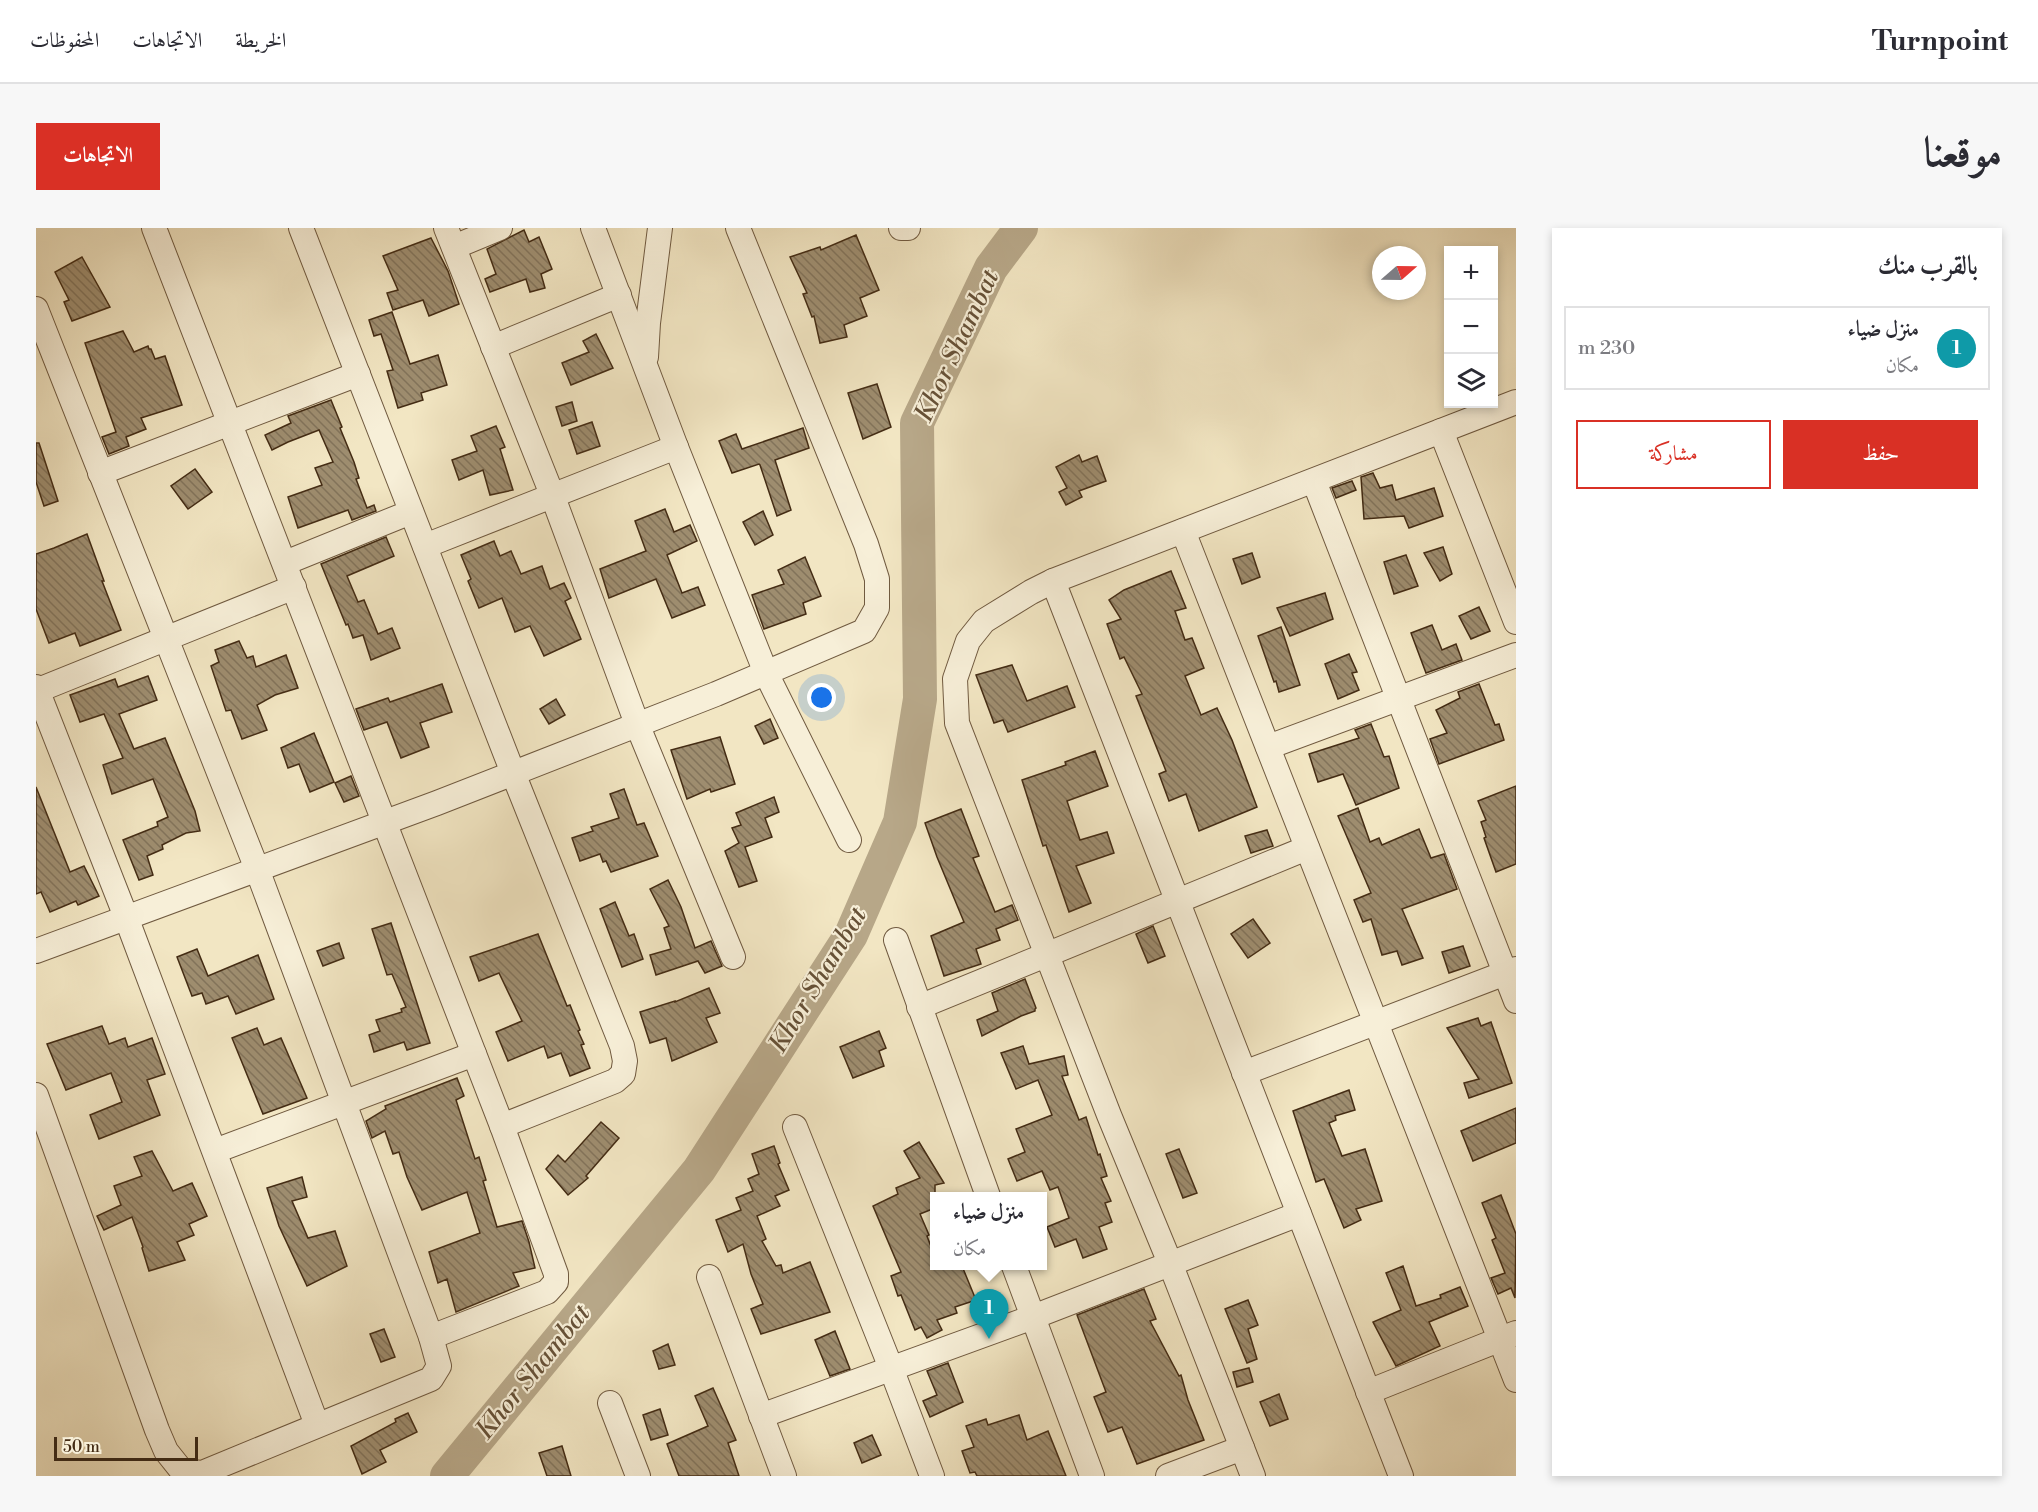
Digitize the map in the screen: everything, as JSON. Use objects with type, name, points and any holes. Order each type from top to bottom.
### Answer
[{"type":"street","points":[[154,228],[385,822],[553,1263],[556,1282],[547,1292],[431,1337]]},
{"type":"street","points":[[301,228],[622,1046],[625,1061],[623,1074],[615,1081],[502,1126]]},
{"type":"street","points":[[500,228],[450,238],[553,497],[637,724],[733,957]]},
{"type":"street","points":[[593,228],[676,447],[766,674],[849,840]]},
{"type":"street","points":[[646,366],[648,323],[660,228]]},
{"type":"street","points":[[36,951],[513,773],[766,674],[864,631],[877,608],[877,579],[866,544],[738,228]]},
{"type":"street","points":[[901,228],[908,228]]},
{"type":"street","points":[[493,346],[619,295]]},
{"type":"street","points":[[36,309],[257,869],[431,1337],[439,1366],[431,1378],[202,1473],[182,1472],[166,1451],[157,1430],[36,1095]]},
{"type":"street","points":[[100,473],[358,374]]},
{"type":"street","points":[[1253,1476],[1170,1263],[1109,1115],[957,723],[955,679],[968,641],[984,621],[1053,581],[1516,402]]},
{"type":"street","points":[[1441,431],[1516,622]]},
{"type":"street","points":[[424,546],[676,447]]},
{"type":"street","points":[[1314,481],[1398,698],[1511,971],[1516,1001]]},
{"type":"street","points":[[285,563],[411,512]]},
{"type":"street","points":[[1184,531],[1376,1024],[1508,1336],[1516,1380]]},
{"type":"street","points":[[1053,581],[1401,1476]]},
{"type":"street","points":[[294,587],[36,690],[126,917],[317,1425]]},
{"type":"street","points":[[1268,747],[1516,655]]},
{"type":"street","points":[[919,1007],[1307,848]]},
{"type":"street","points":[[896,940],[986,1192]]},
{"type":"street","points":[[1244,1073],[1511,971]]},
{"type":"street","points":[[215,1151],[474,1054]]},
{"type":"street","points":[[795,1127],[932,1476]]},
{"type":"street","points":[[761,1416],[1033,1317],[1299,1214]]},
{"type":"street","points":[[1015,1270],[1092,1476]]},
{"type":"street","points":[[709,1277],[784,1476]]},
{"type":"street","points":[[1368,1392],[1508,1336]]},
{"type":"street","points":[[610,1403],[638,1476]]},
{"type":"street","points":[[1168,1476],[1242,1448]]},
{"type":"building","points":[[524,230],[529,242],[539,237],[552,269],[541,274],[545,288],[530,292],[526,279],[490,292],[485,279],[496,274],[487,249]]},
{"type":"building","points":[[856,235],[879,290],[860,298],[867,316],[844,325],[847,337],[820,343],[814,316],[812,317],[803,294],[807,293],[790,257],[820,247],[821,250]]},
{"type":"building","points":[[431,238],[448,271],[459,304],[429,316],[423,300],[393,310],[387,293],[398,290],[383,256]]},
{"type":"building","points":[[82,257],[110,307],[72,321],[64,302],[69,300],[55,272]]},
{"type":"building","points":[[392,312],[410,364],[438,355],[447,385],[421,393],[423,400],[398,408],[387,371],[393,370],[381,334],[374,336],[369,320]]},
{"type":"building","points":[[123,331],[134,352],[148,346],[155,359],[165,356],[182,405],[141,418],[146,429],[126,437],[129,446],[109,454],[102,437],[116,432],[85,343]]},
{"type":"building","points":[[596,334],[613,368],[571,385],[562,363],[589,352],[583,341]]},
{"type":"building","points":[[877,384],[891,427],[863,439],[848,393]]},
{"type":"building","points":[[331,400],[354,462],[359,478],[356,479],[367,508],[374,505],[376,511],[352,520],[348,510],[298,528],[288,497],[322,485],[315,468],[333,462],[319,430],[272,450],[265,435],[291,423],[288,416]]},
{"type":"building","points":[[572,402],[577,421],[562,426],[556,407]]},
{"type":"building","points":[[592,422],[600,446],[577,454],[569,430]]},
{"type":"building","points":[[496,426],[505,447],[500,449],[513,490],[490,495],[483,470],[459,480],[452,460],[477,451],[471,436]]},
{"type":"building","points":[[803,428],[809,448],[775,460],[791,510],[777,516],[760,465],[732,473],[719,441],[736,434],[742,449]]},
{"type":"building","points":[[36,443],[39,443],[58,501],[44,506],[36,482]]},
{"type":"building","points":[[1079,455],[1082,462],[1097,456],[1106,481],[1079,491],[1082,497],[1066,505],[1059,492],[1067,488],[1056,467]]},
{"type":"building","points":[[195,469],[212,492],[188,509],[171,486]]},
{"type":"building","points":[[1373,473],[1380,488],[1392,485],[1396,500],[1434,488],[1443,516],[1409,528],[1404,516],[1364,519],[1361,477]]},
{"type":"building","points":[[1352,481],[1356,490],[1336,498],[1332,488]]},
{"type":"building","points":[[665,509],[674,532],[690,525],[697,541],[667,555],[682,593],[698,587],[705,605],[672,618],[656,579],[609,598],[600,569],[646,551],[635,521]]},
{"type":"building","points":[[763,511],[773,535],[755,545],[743,522]]},
{"type":"building","points":[[87,534],[121,630],[80,646],[75,633],[49,643],[36,609],[36,554]]},
{"type":"building","points":[[386,537],[394,556],[347,576],[358,602],[364,600],[378,634],[392,628],[400,648],[371,660],[363,635],[353,638],[348,624],[346,625],[321,564]]},
{"type":"building","points":[[494,541],[500,556],[511,551],[521,574],[542,566],[550,589],[564,583],[571,598],[565,601],[581,639],[544,656],[530,626],[515,632],[502,598],[479,608],[461,555]]},
{"type":"building","points":[[1443,547],[1452,574],[1440,581],[1424,553]]},
{"type":"building","points":[[1252,553],[1260,577],[1242,584],[1233,559]]},
{"type":"building","points":[[1406,555],[1418,586],[1394,594],[1384,562]]},
{"type":"building","points":[[805,557],[821,596],[803,603],[806,614],[764,629],[752,595],[784,584],[778,570]]},
{"type":"building","points":[[1171,571],[1186,608],[1175,611],[1185,640],[1192,638],[1204,668],[1185,676],[1201,715],[1217,708],[1232,740],[1257,807],[1199,831],[1186,794],[1169,801],[1159,774],[1166,771],[1136,696],[1142,694],[1124,657],[1120,659],[1107,624],[1121,619],[1109,600],[1124,590]]},
{"type":"building","points":[[1325,593],[1333,619],[1290,636],[1277,608]]},
{"type":"building","points":[[1479,607],[1490,631],[1471,639],[1459,616]]},
{"type":"building","points":[[1432,625],[1442,650],[1456,644],[1462,660],[1426,673],[1411,633]]},
{"type":"building","points":[[1281,627],[1300,685],[1279,692],[1258,636]]},
{"type":"building","points":[[239,641],[247,658],[253,656],[256,667],[286,655],[298,688],[275,695],[257,705],[267,730],[242,739],[231,710],[226,711],[211,666],[219,662],[215,650]]},
{"type":"building","points":[[1349,654],[1357,672],[1352,673],[1359,690],[1338,699],[1325,664]]},
{"type":"building","points":[[1012,665],[1027,701],[1067,686],[1075,707],[1008,732],[1003,720],[994,723],[976,675]]},
{"type":"building","points":[[148,676],[157,700],[119,714],[134,749],[165,738],[195,811],[200,831],[186,833],[162,845],[163,849],[147,856],[153,875],[139,880],[123,840],[158,826],[157,822],[168,817],[153,779],[112,794],[103,765],[123,758],[104,714],[80,722],[70,695],[115,679],[118,687]]},
{"type":"building","points":[[442,684],[452,712],[420,723],[429,747],[401,758],[387,722],[364,730],[356,709],[388,698],[390,702]]},
{"type":"building","points":[[1479,684],[1495,725],[1499,724],[1504,740],[1439,764],[1430,739],[1447,733],[1436,710],[1460,698],[1458,692]]},
{"type":"building","points":[[556,699],[565,715],[549,724],[540,709]]},
{"type":"building","points":[[770,719],[778,738],[764,744],[755,726]]},
{"type":"building","points":[[1371,724],[1384,757],[1389,756],[1399,788],[1356,805],[1343,774],[1318,782],[1309,754],[1359,738],[1355,730]]},
{"type":"building","points":[[314,733],[334,782],[310,792],[299,764],[288,768],[281,748]]},
{"type":"building","points":[[720,737],[735,784],[711,792],[710,789],[687,799],[671,750]]},
{"type":"building","points":[[1095,751],[1108,786],[1067,801],[1080,840],[1107,832],[1114,853],[1076,866],[1091,903],[1069,912],[1046,845],[1043,846],[1022,780],[1066,765],[1065,762]]},
{"type":"building","points":[[351,776],[359,796],[344,802],[335,783]]},
{"type":"building","points":[[1516,786],[1516,864],[1496,872],[1484,838],[1486,837],[1481,822],[1486,820],[1478,801]]},
{"type":"building","points":[[36,787],[70,872],[84,866],[99,896],[78,905],[76,901],[50,912],[41,892],[36,894]]},
{"type":"building","points":[[624,789],[637,825],[644,823],[658,856],[611,872],[600,854],[580,861],[572,838],[593,831],[591,827],[619,818],[610,794]]},
{"type":"building","points":[[774,797],[779,812],[765,818],[772,837],[745,847],[757,881],[739,887],[725,851],[739,843],[732,828],[741,825],[736,813]]},
{"type":"building","points":[[1358,808],[1370,842],[1379,838],[1382,845],[1419,829],[1431,858],[1444,854],[1457,889],[1402,909],[1423,958],[1402,965],[1397,951],[1382,955],[1371,919],[1363,922],[1354,900],[1371,893],[1338,816]]},
{"type":"building","points":[[961,809],[979,856],[973,858],[995,912],[1012,905],[1018,920],[996,929],[1000,940],[976,949],[981,964],[944,976],[931,936],[964,922],[925,823]]},
{"type":"building","points":[[1267,830],[1273,846],[1251,853],[1245,836]]},
{"type":"building","points":[[668,880],[681,907],[695,948],[711,941],[722,966],[705,973],[698,961],[656,975],[650,955],[671,949],[664,928],[669,926],[650,889]]},
{"type":"building","points":[[615,902],[629,936],[634,934],[643,959],[622,967],[600,909]]},
{"type":"building","points":[[1253,919],[1270,943],[1248,958],[1231,934]]},
{"type":"building","points":[[391,923],[430,1043],[407,1050],[404,1042],[374,1052],[369,1035],[380,1031],[376,1020],[402,1012],[401,1009],[406,1007],[392,974],[387,975],[372,929]]},
{"type":"building","points":[[1153,926],[1165,956],[1148,963],[1136,934]]},
{"type":"building","points":[[538,934],[567,1006],[570,1005],[580,1030],[578,1031],[584,1044],[581,1045],[590,1068],[570,1076],[561,1053],[548,1058],[544,1046],[508,1061],[496,1032],[522,1021],[499,973],[479,981],[470,957]]},
{"type":"building","points":[[339,943],[344,958],[323,966],[317,951]]},
{"type":"building","points":[[1463,946],[1470,966],[1449,973],[1442,952]]},
{"type":"building","points":[[197,949],[208,976],[258,955],[274,999],[236,1014],[228,996],[206,1004],[202,993],[192,996],[177,957]]},
{"type":"building","points":[[1025,979],[1036,1008],[1035,1011],[982,1036],[977,1020],[998,1011],[992,993]]},
{"type":"building","points":[[709,988],[720,1013],[706,1018],[717,1042],[672,1061],[666,1038],[650,1043],[640,1012],[675,1002]]},
{"type":"building","points":[[1478,1018],[1481,1026],[1491,1022],[1512,1083],[1469,1098],[1464,1083],[1479,1079],[1447,1028]]},
{"type":"building","points":[[102,1026],[109,1044],[125,1038],[128,1047],[152,1038],[165,1074],[147,1080],[160,1115],[99,1139],[90,1115],[122,1102],[111,1073],[66,1090],[47,1044]]},
{"type":"building","points":[[257,1028],[264,1045],[281,1038],[307,1098],[263,1114],[232,1038]]},
{"type":"building","points":[[879,1031],[886,1048],[879,1051],[884,1066],[853,1078],[840,1047]]},
{"type":"building","points":[[1023,1046],[1029,1064],[1064,1056],[1068,1075],[1062,1076],[1079,1120],[1086,1117],[1107,1176],[1101,1178],[1111,1201],[1105,1203],[1112,1222],[1099,1227],[1107,1249],[1083,1258],[1076,1239],[1055,1247],[1047,1227],[1069,1218],[1058,1187],[1050,1190],[1042,1171],[1017,1181],[1008,1159],[1025,1152],[1016,1129],[1052,1115],[1038,1080],[1016,1089],[1001,1053]]},
{"type":"building","points":[[457,1078],[464,1096],[456,1100],[475,1159],[479,1157],[486,1180],[483,1181],[497,1227],[522,1221],[535,1268],[513,1273],[519,1286],[456,1312],[447,1279],[438,1283],[429,1252],[480,1233],[467,1192],[422,1210],[399,1152],[393,1154],[385,1131],[372,1138],[366,1121],[386,1109],[385,1106]]},
{"type":"building","points":[[1349,1090],[1355,1110],[1335,1116],[1336,1120],[1329,1123],[1342,1156],[1365,1149],[1382,1201],[1356,1209],[1361,1220],[1344,1228],[1324,1179],[1316,1182],[1293,1111]]},
{"type":"building","points":[[1516,1108],[1516,1143],[1473,1161],[1461,1131]]},
{"type":"building","points":[[601,1122],[619,1138],[586,1176],[588,1178],[568,1195],[546,1169],[558,1155],[565,1162]]},
{"type":"building","points":[[919,1142],[944,1183],[935,1185],[935,1192],[930,1192],[930,1210],[920,1214],[929,1235],[927,1236],[930,1244],[930,1270],[964,1270],[976,1300],[955,1307],[957,1313],[937,1320],[942,1330],[927,1338],[921,1327],[915,1330],[901,1295],[898,1296],[891,1276],[901,1272],[873,1206],[898,1194],[896,1188],[920,1178],[904,1151]]},
{"type":"building","points":[[774,1146],[780,1163],[778,1164],[789,1190],[775,1196],[780,1206],[757,1216],[766,1239],[762,1241],[776,1266],[781,1265],[783,1273],[810,1262],[830,1312],[761,1334],[751,1309],[763,1304],[751,1274],[743,1244],[728,1252],[716,1220],[741,1210],[736,1198],[753,1191],[748,1179],[759,1174],[752,1154]]},
{"type":"building","points":[[1179,1149],[1197,1193],[1183,1198],[1166,1154]]},
{"type":"building","points":[[152,1151],[173,1191],[192,1183],[207,1216],[189,1224],[194,1235],[177,1242],[185,1260],[149,1271],[132,1217],[104,1230],[97,1216],[121,1205],[114,1186],[142,1176],[134,1157]]},
{"type":"building","points":[[302,1177],[307,1197],[292,1201],[308,1238],[335,1231],[347,1266],[307,1286],[279,1226],[267,1188]]},
{"type":"building","points":[[1501,1195],[1516,1234],[1515,1298],[1511,1288],[1498,1294],[1491,1278],[1505,1273],[1492,1240],[1496,1238],[1482,1203]]},
{"type":"building","points":[[1403,1266],[1416,1306],[1441,1298],[1440,1295],[1460,1287],[1468,1306],[1429,1322],[1440,1346],[1396,1366],[1373,1322],[1401,1310],[1386,1273]]},
{"type":"building","points":[[1144,1289],[1156,1319],[1150,1321],[1179,1376],[1181,1375],[1204,1440],[1137,1464],[1122,1427],[1108,1432],[1094,1397],[1106,1392],[1077,1315]]},
{"type":"building","points":[[1248,1300],[1258,1325],[1248,1329],[1257,1359],[1247,1363],[1225,1309]]},
{"type":"building","points":[[384,1329],[395,1357],[381,1362],[370,1334]]},
{"type":"building","points":[[835,1331],[850,1369],[830,1376],[815,1340]]},
{"type":"building","points":[[668,1344],[675,1365],[659,1369],[653,1351]]},
{"type":"building","points":[[948,1363],[963,1402],[930,1417],[923,1401],[937,1395],[927,1371]]},
{"type":"building","points":[[1249,1368],[1253,1382],[1237,1387],[1233,1372]]},
{"type":"building","points":[[713,1388],[736,1440],[728,1443],[739,1476],[679,1476],[667,1444],[708,1426],[695,1396]]},
{"type":"building","points":[[1279,1394],[1288,1419],[1270,1426],[1260,1402]]},
{"type":"building","points":[[660,1409],[668,1435],[651,1440],[643,1415]]},
{"type":"building","points":[[408,1413],[417,1432],[380,1450],[386,1462],[362,1474],[351,1446]]},
{"type":"building","points":[[1019,1415],[1027,1440],[1048,1431],[1066,1476],[977,1476],[975,1472],[970,1473],[962,1451],[974,1447],[966,1426],[986,1419],[988,1425]]},
{"type":"building","points":[[872,1435],[881,1455],[862,1463],[854,1443]]},
{"type":"building","points":[[562,1446],[571,1476],[547,1476],[539,1453]]},
{"type":"waterway","name":"Khor Shambat","points":[[447,1476],[699,1170],[851,935],[900,822],[920,699],[917,423],[991,268],[1021,228]]},
{"type":"place","name":"منزل ضياء","points":[[989,1339]]}]
